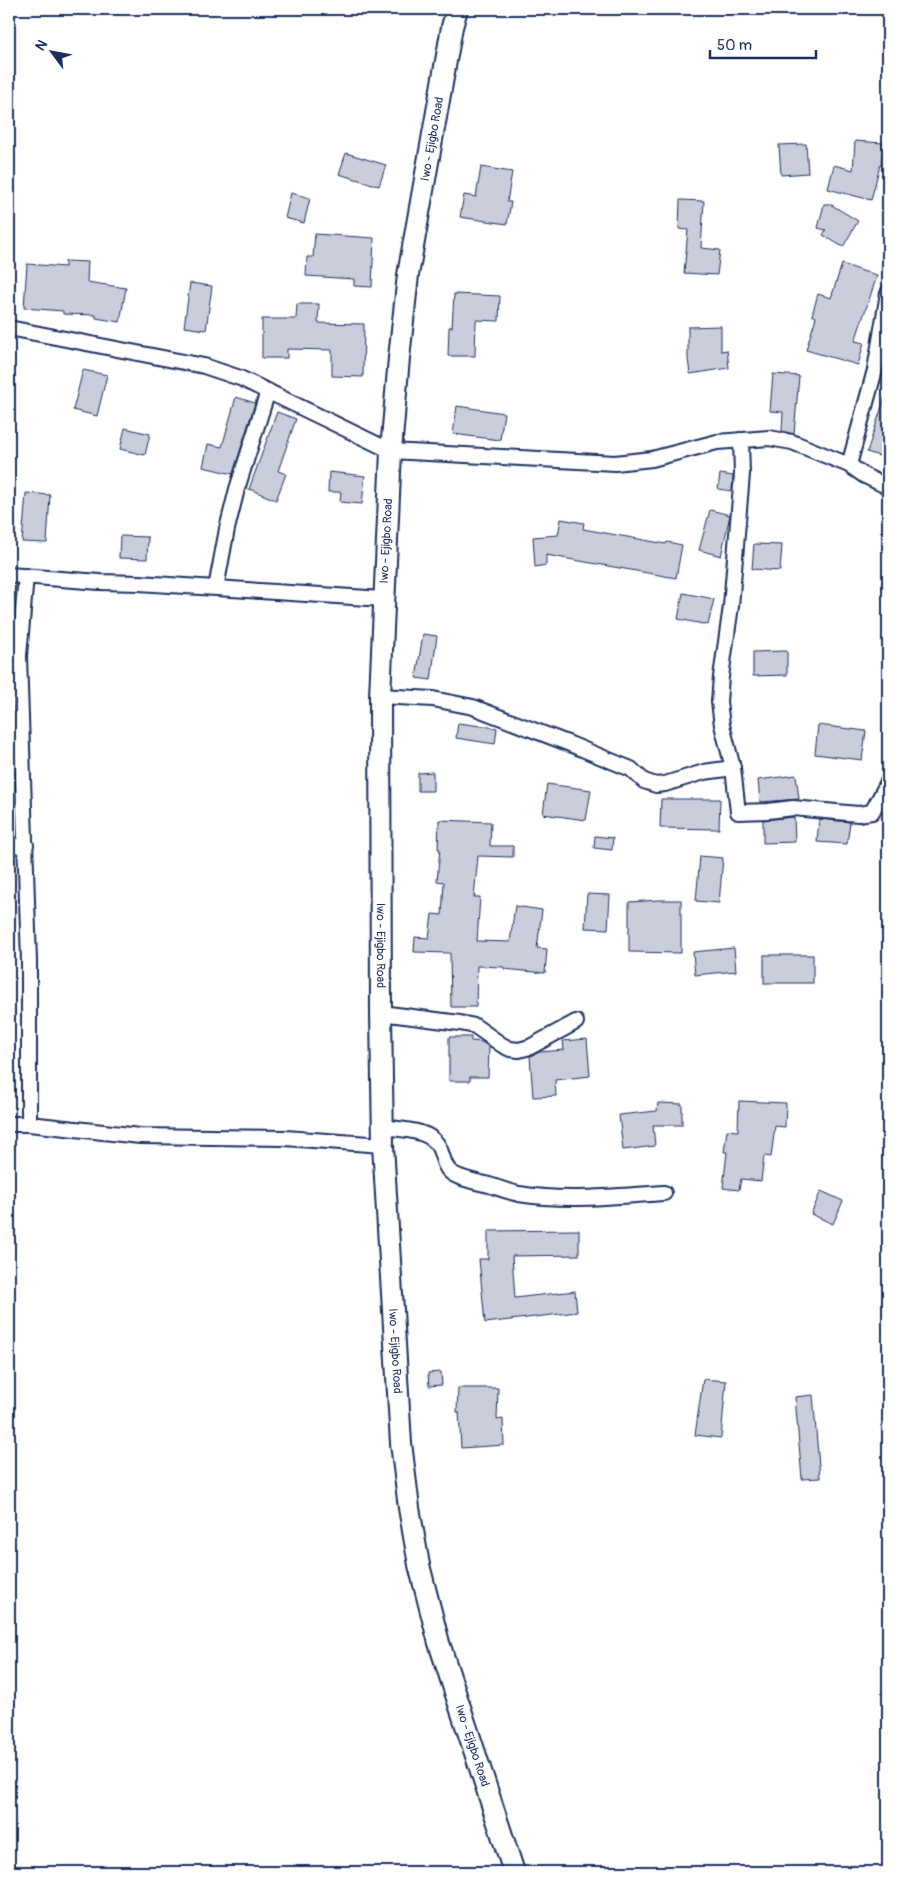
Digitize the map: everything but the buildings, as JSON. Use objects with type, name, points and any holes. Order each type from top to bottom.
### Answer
[{"type":"main road","name":"Iwo - Ejigbo Road","points":[[455,18],[408,275],[398,358],[391,451],[380,696],[381,1013],[384,1136],[401,1443],[409,1508],[419,1565],[439,1643],[514,1872]]},
{"type":"street","points":[[850,465],[875,370],[888,293]]},
{"type":"street","points":[[9,328],[204,366],[240,378],[391,451],[615,463],[652,459],[717,442],[768,438],[792,442],[850,465],[865,476],[888,487]]},
{"type":"street","points":[[216,588],[227,529],[237,490],[268,391]]},
{"type":"street","points":[[741,440],[742,474],[731,606],[719,702],[722,725],[733,768],[738,812],[793,808],[858,814],[872,812],[888,782]]},
{"type":"street","points":[[9,574],[100,582],[384,599]]},
{"type":"street","points":[[26,576],[14,656],[14,714],[26,845],[29,961],[29,1124]]},
{"type":"street","points":[[380,696],[433,699],[473,707],[631,769],[644,781],[656,785],[666,784],[704,772],[733,768]]},
{"type":"street","points":[[9,846],[26,845]]},
{"type":"street","points":[[381,1013],[474,1026],[510,1049],[530,1047],[576,1022]]},
{"type":"street","points":[[9,1124],[29,1124],[140,1136],[285,1138],[423,1134],[437,1144],[446,1169],[453,1174],[518,1194],[554,1197],[605,1197],[664,1193]]}]
